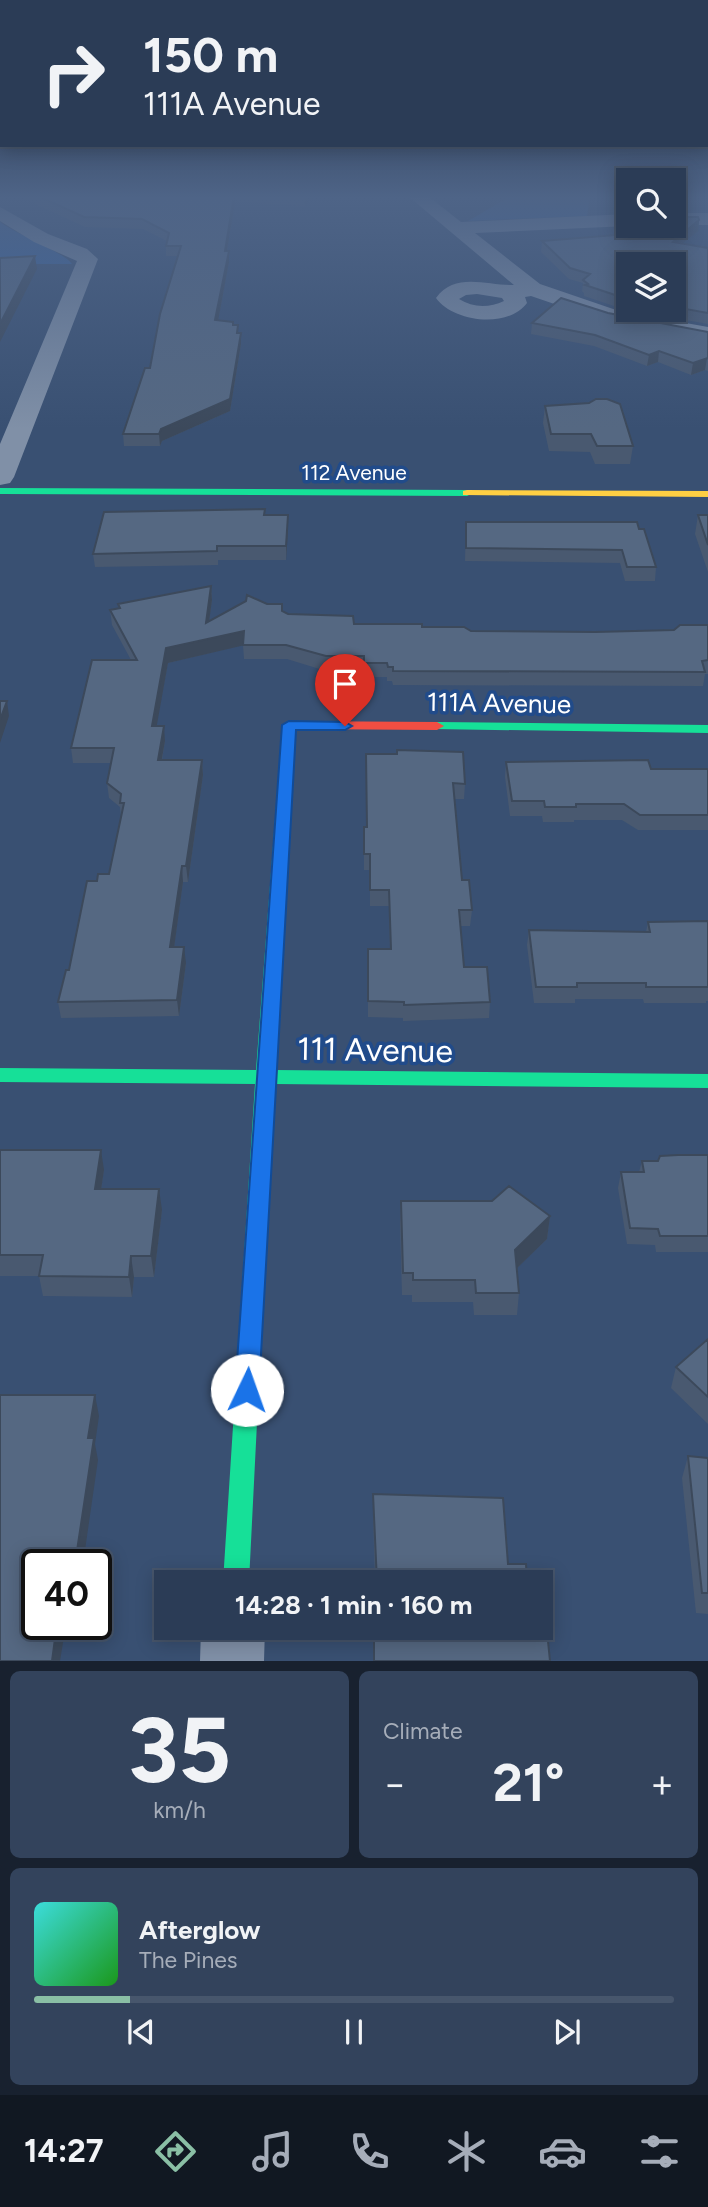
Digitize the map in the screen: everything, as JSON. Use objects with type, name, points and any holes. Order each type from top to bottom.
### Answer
[{"type":"street","points":[[0,477],[82,274]]},
{"type":"street","points":[[512,274],[532,289],[615,317],[708,334]]},
{"type":"street","points":[[508,292],[532,289]]},
{"type":"street","name":"112 Avenue","points":[[0,491],[708,494]]},
{"type":"street","name":"111A Avenue","points":[[265,1077],[289,725],[708,729]]},
{"type":"street","name":"111 Avenue","points":[[0,1075],[708,1081]]},
{"type":"street","points":[[237,1570],[265,1077]]},
{"type":"street","points":[[232,1661],[233,1640]]},
{"type":"building","points":[[0,274],[26,274],[0,324]]},
{"type":"building","points":[[173,274],[224,274],[215,320],[233,322],[233,325],[238,325],[237,333],[241,333],[230,399],[161,429],[159,434],[123,434],[145,368],[150,368],[160,314]]},
{"type":"building","points":[[588,274],[616,274],[616,295],[585,285],[588,284],[583,280]]},
{"type":"building","points":[[686,274],[708,274],[708,313],[686,309]]},
{"type":"building","points":[[561,298],[616,315],[616,322],[655,322],[708,332],[708,358],[693,363],[659,351],[649,355],[595,335],[532,323]]},
{"type":"building","points":[[596,399],[607,399],[620,404],[633,446],[597,446],[591,434],[551,434],[545,406],[589,403]]},
{"type":"building","points":[[265,509],[264,515],[288,515],[286,546],[217,546],[217,551],[93,554],[104,512]]},
{"type":"building","points":[[698,515],[708,515],[708,545]]},
{"type":"building","points":[[466,522],[637,522],[639,529],[644,529],[656,567],[627,567],[622,550],[466,548]]},
{"type":"building","points":[[211,586],[206,623],[246,601],[247,595],[267,604],[282,604],[282,611],[288,614],[353,616],[354,624],[422,624],[422,627],[464,627],[471,631],[595,632],[674,630],[680,625],[708,625],[708,660],[702,661],[705,672],[393,671],[393,667],[388,667],[387,663],[364,663],[364,656],[326,656],[286,645],[243,645],[244,631],[166,648],[152,726],[164,726],[158,760],[202,760],[186,866],[182,866],[170,947],[184,947],[177,1000],[58,1002],[66,970],[69,970],[87,881],[97,881],[98,874],[109,874],[124,803],[120,803],[121,794],[107,783],[114,748],[71,748],[92,660],[137,660],[110,610],[120,608],[118,604]]},
{"type":"building","points":[[0,701],[7,701],[0,720]]},
{"type":"building","points":[[397,750],[463,752],[465,784],[453,783],[462,880],[469,880],[472,910],[459,910],[464,967],[487,967],[490,1002],[404,1005],[404,1002],[368,1001],[368,949],[391,949],[389,890],[370,890],[370,854],[364,854],[364,827],[367,827],[366,754],[397,754]]},
{"type":"building","points":[[648,760],[651,769],[708,769],[708,815],[640,815],[624,804],[545,807],[544,801],[512,801],[506,762]]},
{"type":"building","points":[[708,921],[708,987],[646,987],[646,983],[577,983],[577,987],[536,987],[529,930],[650,932],[648,922]]},
{"type":"building","points":[[0,1150],[101,1150],[95,1189],[159,1189],[151,1256],[131,1256],[129,1277],[39,1276],[43,1255],[0,1255]]},
{"type":"building","points":[[708,1155],[708,1236],[660,1236],[658,1229],[630,1228],[621,1172],[644,1172],[642,1161],[658,1161],[660,1156]]},
{"type":"building","points":[[509,1186],[550,1216],[515,1250],[519,1293],[476,1293],[475,1280],[413,1280],[413,1273],[403,1273],[401,1201],[492,1201]]},
{"type":"building","points":[[708,1339],[708,1397],[676,1367]]},
{"type":"building","points":[[0,1395],[95,1395],[88,1438],[94,1438],[77,1549],[21,1549],[21,1640],[55,1640],[52,1661],[0,1661]]},
{"type":"building","points":[[688,1456],[708,1458],[708,1593],[702,1593]]},
{"type":"building","points":[[373,1494],[503,1498],[508,1564],[526,1564],[526,1570],[376,1570]]},
{"type":"building","points":[[374,1640],[548,1640],[550,1661],[374,1661]]},
{"type":"traffic: fast","points":[[0,491],[467,493]]},
{"type":"traffic: fast","points":[[437,726],[708,729]]},
{"type":"traffic: fast","points":[[237,1570],[265,1077],[288,740]]},
{"type":"traffic: fast","points":[[0,1075],[708,1081]]},
{"type":"traffic: slow","points":[[467,493],[708,494]]},
{"type":"traffic: jam","points":[[288,740],[289,725],[437,726]]},
{"type":"route","points":[[247,1390],[289,725],[345,726]]}]
